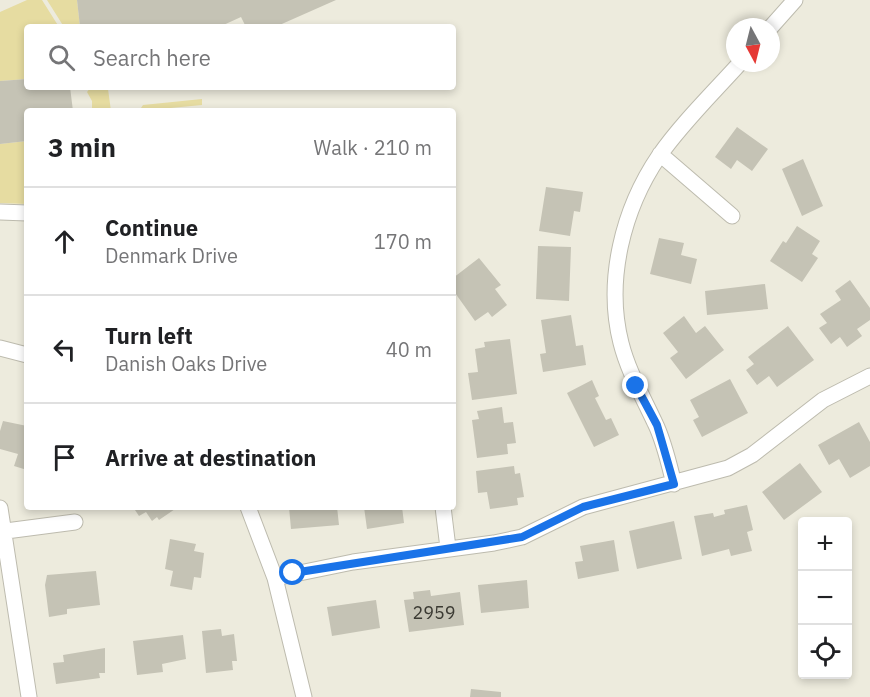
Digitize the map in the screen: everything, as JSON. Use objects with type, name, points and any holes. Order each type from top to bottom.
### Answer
[{"type":"street","points":[[779,18],[795,0]]},
{"type":"street","points":[[674,484],[657,425],[636,386],[621,343],[615,300],[618,251],[629,214],[643,182],[660,154],[732,72]]},
{"type":"street","points":[[660,154],[732,216]]},
{"type":"street","points":[[0,212],[24,213]]},
{"type":"street","points":[[0,348],[24,354]]},
{"type":"street","points":[[275,578],[353,562],[522,537],[583,507],[728,468],[752,455],[823,400],[870,376]]},
{"type":"street","points":[[0,508],[6,531],[29,697]]},
{"type":"street","points":[[249,510],[275,578],[304,697]]},
{"type":"street","points":[[443,510],[448,548]]},
{"type":"street","points":[[6,531],[75,522]]},
{"type":"shaded area","points":[[27,0],[42,0],[57,24],[24,24],[24,79],[0,81],[0,12]]},
{"type":"shaded area","points":[[47,0],[77,0],[80,24],[62,24]]},
{"type":"shaded area","points":[[89,90],[108,90],[111,108],[92,108],[92,101],[87,92]]},
{"type":"shaded area","points":[[202,99],[202,105],[141,108],[143,105]]},
{"type":"shaded area","points":[[24,141],[24,204],[0,203],[0,144]]},
{"type":"building","points":[[77,0],[336,0],[282,24],[244,24],[241,17],[226,24],[80,24]]},
{"type":"building","points":[[24,79],[24,90],[70,90],[73,108],[24,108],[24,141],[0,144],[0,81]]},
{"type":"building","points":[[737,127],[768,149],[752,171],[737,160],[731,169],[715,157]]},
{"type":"building","points":[[803,159],[823,206],[802,216],[782,169]]},
{"type":"building","points":[[546,187],[583,192],[580,212],[574,211],[570,236],[539,231]]},
{"type":"building","points":[[797,226],[820,241],[812,254],[818,258],[802,282],[770,261],[783,241],[786,243]]},
{"type":"building","points":[[659,238],[684,243],[681,255],[697,259],[691,284],[650,274]]},
{"type":"building","points":[[538,246],[571,247],[569,301],[536,299]]},
{"type":"building","points":[[479,258],[501,285],[495,289],[507,305],[492,317],[488,312],[475,321],[456,294],[456,276]]},
{"type":"building","points":[[850,280],[870,308],[870,320],[857,329],[862,336],[847,347],[840,337],[831,344],[819,328],[827,323],[820,314],[841,300],[835,291]]},
{"type":"building","points":[[765,284],[768,309],[707,315],[705,291]]},
{"type":"building","points":[[571,315],[576,346],[583,345],[586,365],[543,372],[540,354],[546,353],[541,320]]},
{"type":"building","points":[[684,316],[696,333],[705,326],[724,350],[686,379],[670,358],[678,352],[663,333]]},
{"type":"building","points":[[788,326],[814,360],[777,387],[769,376],[757,385],[746,370],[754,364],[748,357]]},
{"type":"building","points":[[510,339],[517,394],[472,400],[468,373],[478,372],[475,349],[485,347],[484,342]]},
{"type":"building","points":[[730,379],[748,413],[702,437],[693,420],[699,417],[690,400]]},
{"type":"building","points":[[592,380],[599,396],[595,398],[606,420],[611,418],[619,435],[594,447],[567,393]]},
{"type":"building","points":[[502,407],[504,423],[513,422],[516,443],[507,444],[508,454],[477,458],[472,420],[479,419],[477,411]]},
{"type":"building","points":[[3,421],[24,425],[24,469],[14,466],[18,454],[0,449],[0,431]]},
{"type":"building","points":[[859,422],[870,442],[870,466],[850,478],[839,459],[829,465],[818,445]]},
{"type":"building","points":[[800,463],[822,492],[784,520],[762,492]]},
{"type":"building","points":[[514,466],[515,474],[520,473],[524,497],[517,498],[518,505],[490,509],[487,492],[478,493],[476,471]]},
{"type":"building","points":[[747,505],[753,530],[747,532],[752,551],[731,556],[729,549],[702,556],[694,516],[713,513],[714,517],[725,514],[724,510]]},
{"type":"building","points":[[135,510],[174,510],[159,520],[157,517],[152,521],[146,512],[139,516]]},
{"type":"building","points":[[289,510],[337,510],[339,525],[291,529]]},
{"type":"building","points":[[364,510],[402,510],[404,523],[367,529]]},
{"type":"building","points":[[674,521],[682,559],[637,569],[629,531]]},
{"type":"building","points":[[170,539],[196,544],[194,551],[204,553],[201,578],[194,577],[192,590],[170,586],[173,571],[165,569]]},
{"type":"building","points":[[614,540],[619,571],[578,579],[575,562],[583,561],[580,546]]},
{"type":"building","points":[[96,571],[100,605],[67,609],[67,614],[49,617],[45,585],[47,575]]},
{"type":"building","points":[[527,580],[529,608],[481,613],[478,585]]},
{"type":"building","points":[[430,590],[431,596],[460,592],[464,625],[409,632],[404,600],[414,599],[413,592]]},
{"type":"building","points":[[376,600],[380,628],[332,636],[327,607]]},
{"type":"building","points":[[221,629],[222,636],[234,634],[237,661],[232,661],[233,670],[206,673],[202,631]]},
{"type":"building","points":[[183,635],[186,659],[162,664],[163,672],[137,675],[133,641]]},
{"type":"building","points":[[105,648],[105,673],[99,673],[100,678],[56,684],[53,663],[64,662],[63,655]]},
{"type":"building","points":[[471,689],[501,692],[501,697],[470,697]]},
{"type":"route","points":[[293,573],[522,537],[583,507],[674,484],[657,425],[636,386]]}]
